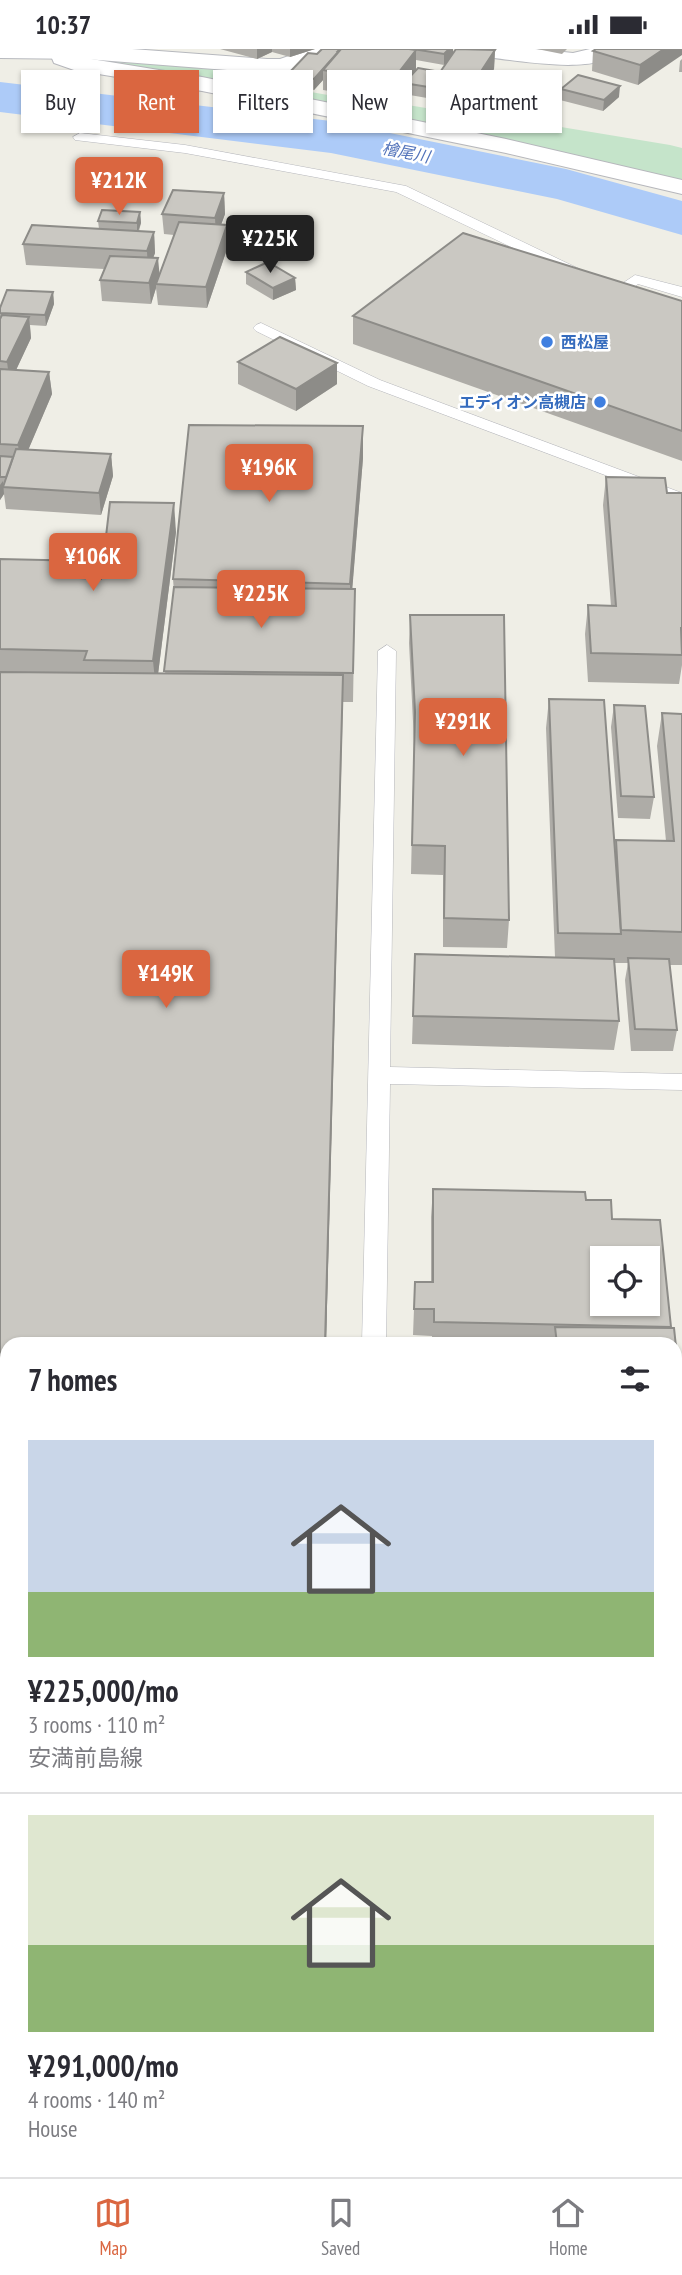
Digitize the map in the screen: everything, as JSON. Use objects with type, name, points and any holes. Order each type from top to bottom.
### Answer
[{"type":"street","points":[[0,51],[59,50],[267,66],[282,65],[331,49]]},
{"type":"street","points":[[478,49],[573,59],[587,58],[610,49]]},
{"type":"street","points":[[59,50],[62,58],[74,63],[157,74],[331,111],[507,144],[682,187]]},
{"type":"lane","points":[[80,137],[185,149],[394,187],[619,293],[635,279],[682,292]]},
{"type":"lane","points":[[261,328],[374,383],[682,499]]},
{"type":"lane","points":[[374,1337],[387,651]]},
{"type":"lane","points":[[379,1075],[682,1082]]},
{"type":"green space","points":[[97,56],[256,70],[213,70],[213,80],[199,77],[199,70],[160,70],[93,59]]},
{"type":"green space","points":[[313,92],[327,95],[327,105],[313,102]]},
{"type":"green space","points":[[412,106],[426,108],[426,126],[412,123]]},
{"type":"green space","points":[[562,127],[670,145],[682,148],[682,182],[457,133],[562,133]]},
{"type":"building","points":[[322,49],[340,49],[314,79],[313,70],[292,70],[308,53],[317,54]]},
{"type":"building","points":[[341,49],[416,50],[401,70],[323,70]]},
{"type":"building","points":[[413,49],[449,49],[444,54]]},
{"type":"building","points":[[456,49],[495,50],[482,70],[442,70]]},
{"type":"building","points":[[664,49],[640,65],[593,51]]},
{"type":"building","points":[[418,68],[429,70],[426,70],[426,87],[412,84],[412,74]]},
{"type":"building","points":[[578,75],[620,86],[604,100],[562,88]]},
{"type":"building","points":[[173,190],[224,193],[215,218],[162,214]]},
{"type":"building","points":[[102,210],[140,212],[137,223],[98,221]]},
{"type":"building","points":[[179,222],[227,225],[206,287],[156,284]]},
{"type":"building","points":[[32,225],[154,232],[147,251],[23,244]]},
{"type":"building","name":"エディオン高槻店","points":[[463,233],[682,301],[682,431],[353,316]]},
{"type":"building","points":[[110,256],[158,258],[149,283],[100,280]]},
{"type":"building","points":[[268,262],[295,278],[273,288],[246,272]]},
{"type":"building","points":[[7,290],[53,292],[45,315],[0,313]]},
{"type":"building","points":[[2,315],[29,317],[7,362],[0,361]]},
{"type":"building","points":[[280,337],[337,363],[296,389],[238,362]]},
{"type":"building","points":[[0,369],[49,372],[18,445],[0,444]]},
{"type":"building","points":[[189,425],[363,426],[350,584],[173,579]]},
{"type":"building","points":[[16,449],[111,454],[99,493],[3,487]]},
{"type":"building","points":[[0,456],[13,457],[6,477],[0,477]]},
{"type":"building","points":[[606,477],[665,478],[667,493],[682,493],[682,655],[591,653],[588,605],[616,606]]},
{"type":"building","points":[[110,502],[174,503],[153,661],[84,660],[87,651],[0,649],[0,559],[86,561],[81,578],[101,579]]},
{"type":"building","points":[[174,587],[355,589],[353,673],[164,671]]},
{"type":"building","points":[[410,615],[504,615],[509,920],[444,918],[445,846],[412,845],[415,712]]},
{"type":"building","points":[[0,672],[343,675],[325,1337],[0,1337]]},
{"type":"building","points":[[549,699],[604,700],[621,934],[558,933]]},
{"type":"building","points":[[614,705],[645,706],[654,797],[621,796]]},
{"type":"building","points":[[662,713],[682,714],[682,932],[621,930],[616,840],[674,841]]},
{"type":"building","points":[[415,954],[614,959],[619,1021],[413,1016]]},
{"type":"building","points":[[628,958],[669,959],[677,1030],[635,1029]]},
{"type":"building","points":[[433,1189],[585,1192],[586,1200],[611,1200],[612,1219],[660,1220],[671,1327],[434,1322],[434,1309],[414,1309],[415,1282],[433,1282]]},
{"type":"building","points":[[555,1327],[674,1328],[675,1337],[556,1337]]},
{"type":"waterway","name":"檜尾川","points":[[0,97],[331,137],[566,185],[682,218]]},
{"type":"place","name":"西松屋","points":[[547,342]]},
{"type":"place","name":"エディオン高槻店","points":[[600,402]]}]
